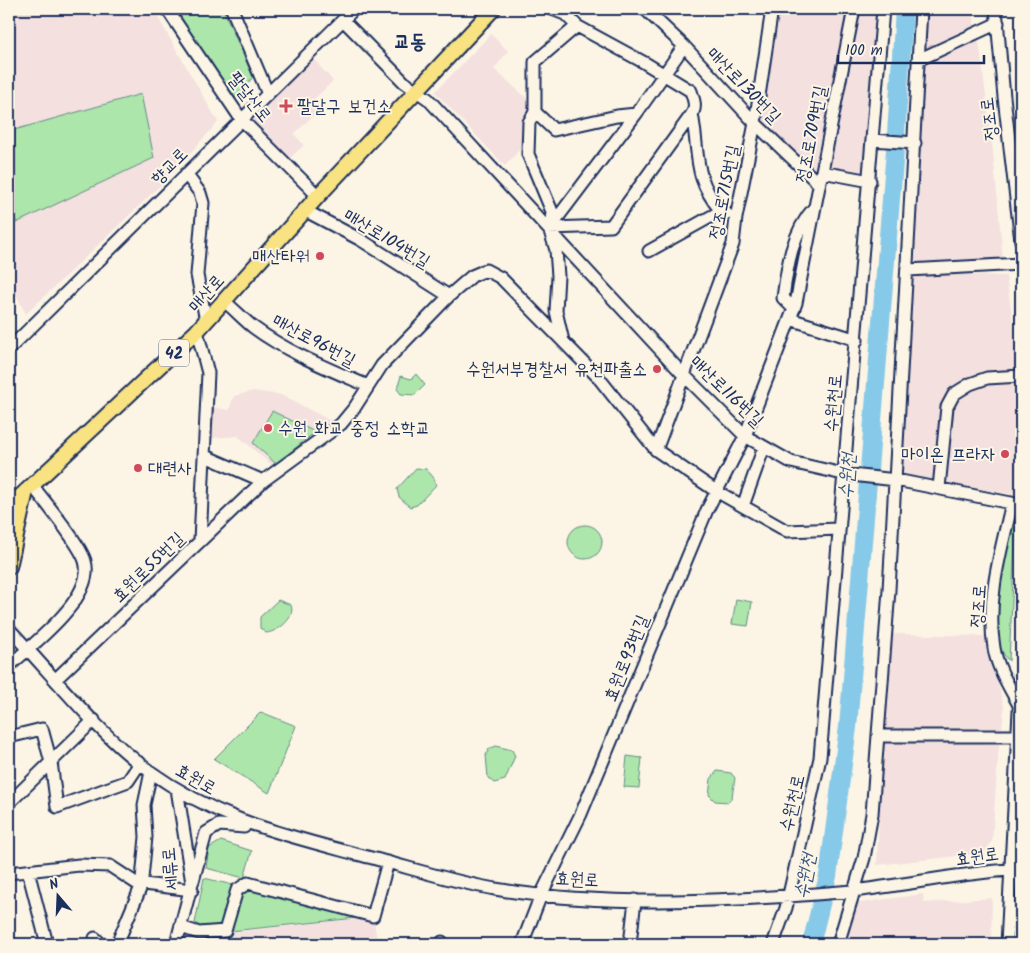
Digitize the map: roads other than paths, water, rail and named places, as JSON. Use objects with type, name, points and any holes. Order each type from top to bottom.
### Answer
[{"type":"main road","name":"매산로","points":[[9,507],[202,326],[318,196],[493,9]]},
{"type":"main road","points":[[9,499],[29,488]]},
{"type":"main road","points":[[9,567],[29,488]]},
{"type":"street","name":"팔달산로","points":[[167,9],[241,119],[318,196]]},
{"type":"street","points":[[232,9],[268,94]]},
{"type":"street","name":"향교로","points":[[9,349],[354,9]]},
{"type":"street","points":[[549,228],[611,226],[695,110],[691,91],[645,63],[577,26],[566,14],[552,9]]},
{"type":"street","name":"매산로130번길","points":[[645,9],[684,46],[755,123],[819,184]]},
{"type":"street","name":"정조로715번길","points":[[656,450],[733,244],[736,218],[755,123],[772,9]]},
{"type":"street","name":"정조로709번길","points":[[745,436],[792,314],[854,9]]},
{"type":"street","name":"수원천로","points":[[773,944],[793,895],[820,758],[839,529],[847,475],[883,9]]},
{"type":"street","points":[[838,944],[864,858],[872,814],[879,736],[892,480],[908,270],[921,9]]},
{"type":"street","name":"정조로","points":[[996,9],[1021,241]]},
{"type":"street","points":[[343,20],[417,92]]},
{"type":"street","points":[[918,60],[998,22]]},
{"type":"street","name":"매산로116번길","points":[[563,340],[556,311],[558,276],[556,250],[549,228],[554,214],[528,154],[528,122],[535,112],[535,62],[577,26]]},
{"type":"street","points":[[549,228],[636,114],[684,46]]},
{"type":"street","name":"매산로116번길","points":[[417,92],[428,99],[685,376],[745,436],[791,462],[847,475],[939,488],[1017,504]]},
{"type":"street","points":[[535,112],[554,130],[617,116],[636,114]]},
{"type":"street","points":[[692,114],[697,138],[699,176],[722,211],[736,218]]},
{"type":"street","points":[[872,140],[915,143]]},
{"type":"street","points":[[822,172],[870,181]]},
{"type":"street","points":[[186,174],[200,193],[202,203],[196,275],[208,373],[206,456],[200,541]]},
{"type":"street","name":"매산로104번길","points":[[306,210],[361,240],[449,296]]},
{"type":"street","points":[[649,251],[722,211]]},
{"type":"street","points":[[908,270],[1021,264]]},
{"type":"street","name":"매산로96번길","points":[[264,481],[341,424],[382,365],[449,296],[472,276],[486,270],[501,278],[547,328],[563,340]]},
{"type":"street","name":"매산로96번길","points":[[224,301],[253,327],[287,348],[323,367],[368,386]]},
{"type":"street","points":[[792,314],[856,340]]},
{"type":"street","points":[[563,340],[598,377],[656,450],[716,492],[788,531],[839,529]]},
{"type":"street","points":[[939,488],[947,407],[954,394],[970,384],[986,378],[1021,376]]},
{"type":"street","name":"효원로93번길","points":[[522,944],[541,895],[581,814],[716,492],[745,436]]},
{"type":"street","points":[[742,506],[764,448]]},
{"type":"street","points":[[206,456],[264,481]]},
{"type":"street","name":"효원로55번길","points":[[56,679],[264,481]]},
{"type":"street","points":[[9,666],[57,622],[81,592],[88,575],[85,560],[29,488]]},
{"type":"street","name":"정조로","points":[[1017,504],[1001,552],[992,612],[994,650],[1002,673],[1020,707]]},
{"type":"street","name":"효원로","points":[[9,629],[94,720],[140,763],[177,789],[231,818],[259,828],[492,888],[541,895],[657,901],[793,895],[854,890],[1017,869]]},
{"type":"street","points":[[1007,944],[1017,869],[1018,736],[1021,672]]},
{"type":"street","points":[[9,803],[94,720]]},
{"type":"street","points":[[9,737],[42,729],[51,762],[57,807],[128,780],[140,763]]},
{"type":"street","points":[[879,736],[1018,736]]},
{"type":"street","name":"효원로","points":[[117,944],[141,884],[146,837],[144,805],[151,772]]},
{"type":"street","name":"세류로","points":[[176,944],[192,886],[177,789]]},
{"type":"street","points":[[9,873],[79,865],[110,866],[136,883],[192,886],[203,837],[209,830],[224,824],[259,828]]},
{"type":"street","points":[[181,927],[199,933],[225,931],[237,890],[248,883],[373,916],[388,862]]},
{"type":"street","points":[[28,871],[47,944]]},
{"type":"street","points":[[630,944],[635,900]]},
{"type":"waterway","name":"수원천","points":[[811,944],[828,876],[848,727],[895,150],[904,9]]},
{"type":"place","name":"팔달구 보건소","points":[[286,106]]},
{"type":"place","name":"매산타워","points":[[320,256]]},
{"type":"place","name":"수원서부경찰서 유천파출소","points":[[657,369]]},
{"type":"place","name":"수원 화교 중정 소학교","points":[[268,428]]},
{"type":"place","name":"마이온 프라자","points":[[1005,454]]},
{"type":"place","name":"대련사","points":[[138,468]]},
{"type":"district","name":"교동","points":[[410,41]]}]
